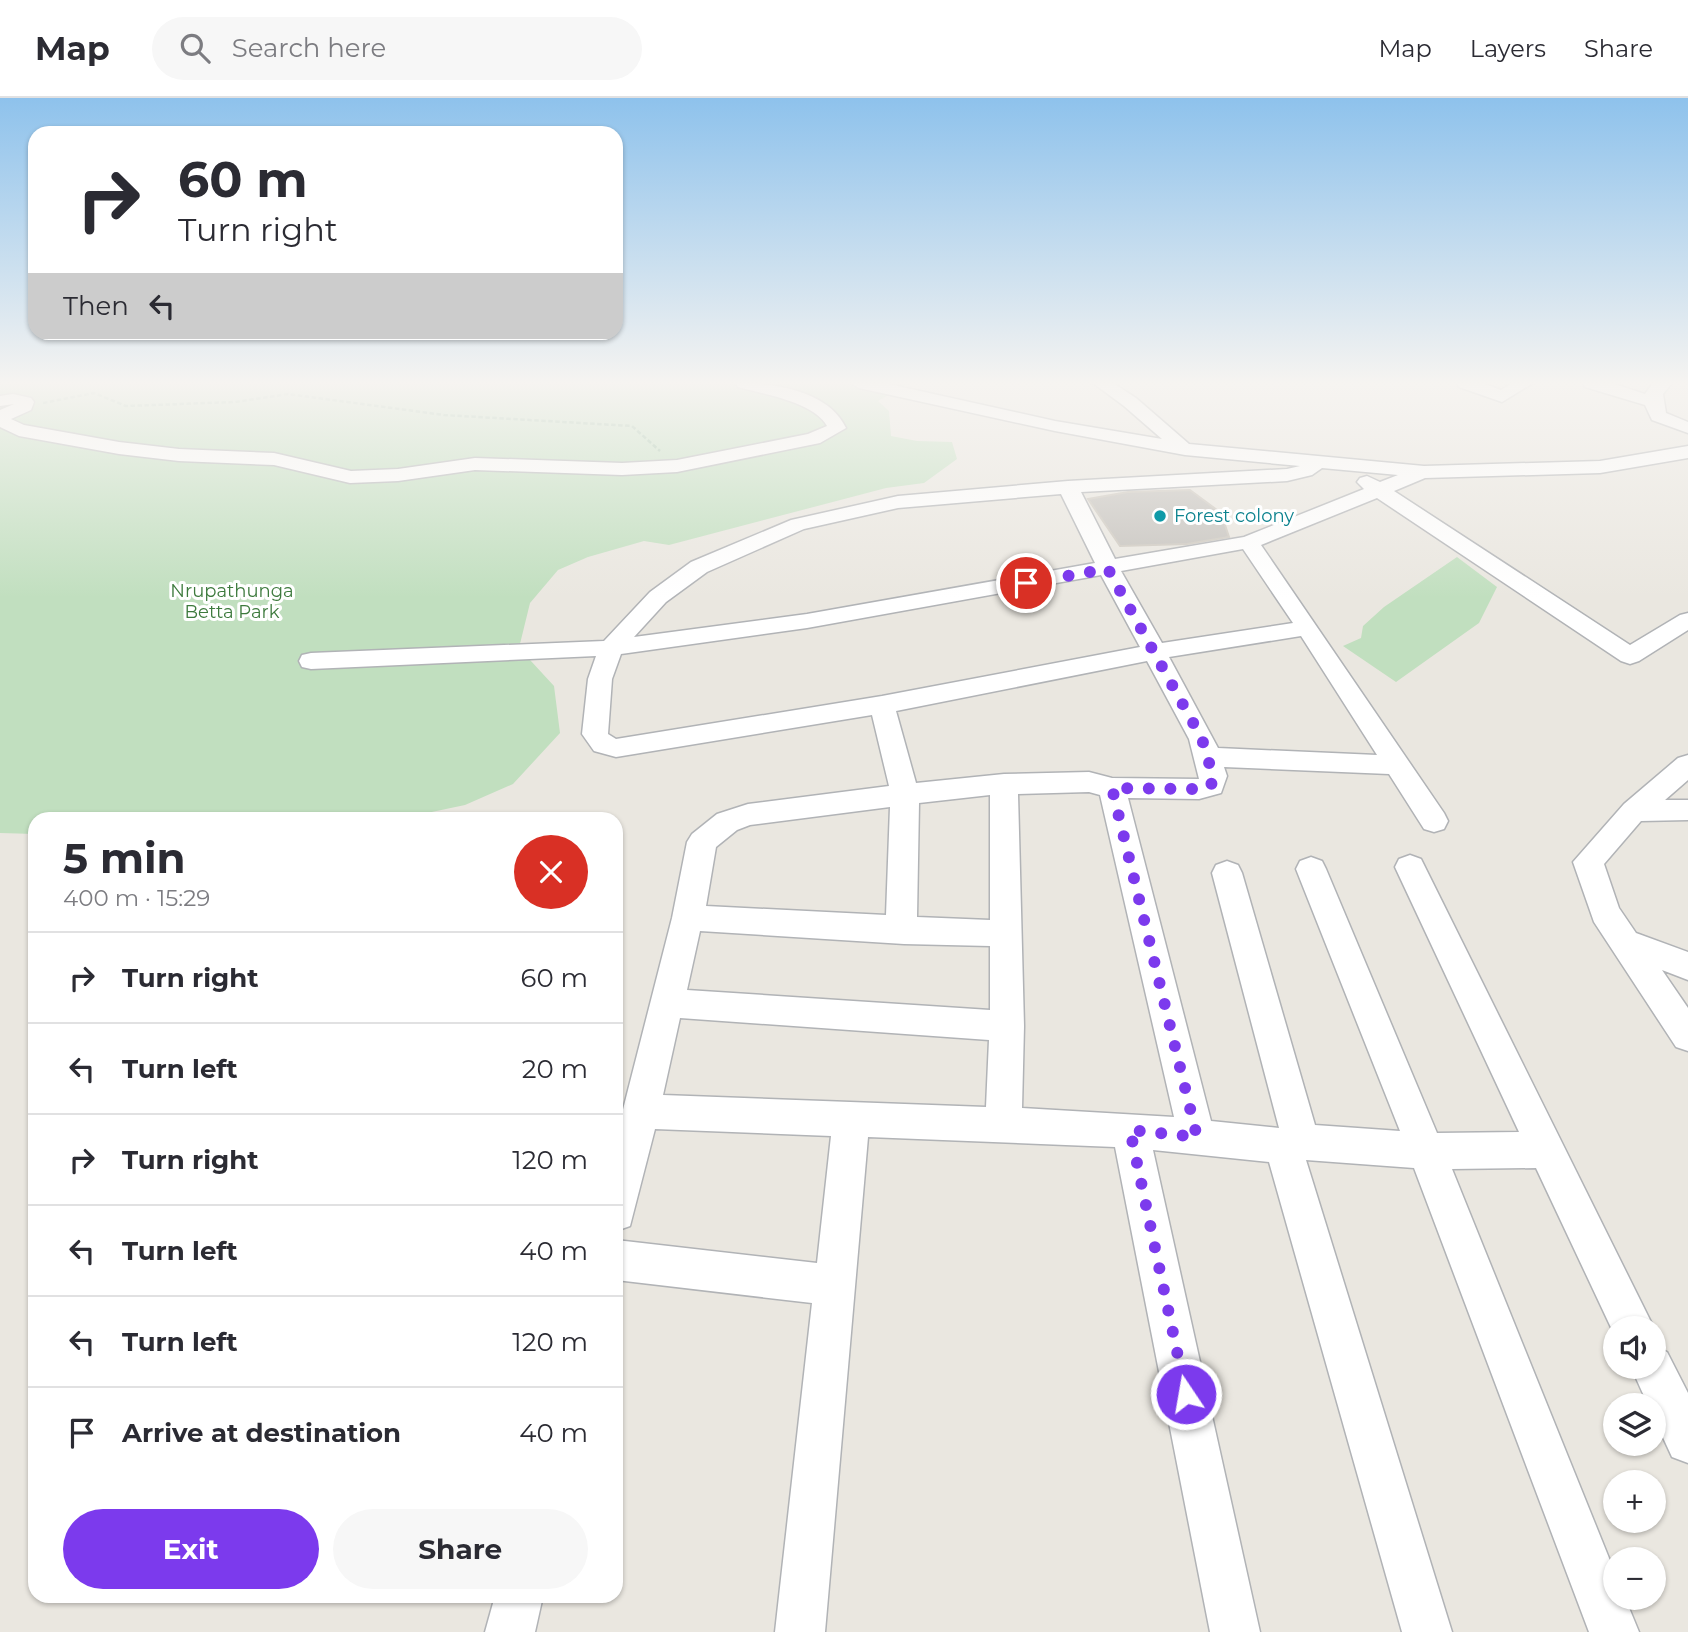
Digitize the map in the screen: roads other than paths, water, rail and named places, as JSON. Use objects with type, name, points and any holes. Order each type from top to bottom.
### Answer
[{"type":"street","points":[[175,455],[274,459],[350,477],[398,475],[475,464],[622,469],[677,466],[734,455]]},
{"type":"street","points":[[1242,455],[1424,472],[1600,467],[1673,455]]},
{"type":"street","points":[[1308,628],[1154,652],[882,705],[616,748],[599,742],[595,727],[600,679],[611,648],[658,597],[677,581],[733,551],[798,524],[898,502],[1068,487],[1287,475],[1327,463],[1381,489],[1630,656],[1688,620]]},
{"type":"street","points":[[311,661],[611,648],[807,621],[1249,542],[1424,472]]},
{"type":"street","points":[[623,1184],[688,918],[702,842],[727,822],[748,814],[1004,784],[1089,782],[1112,788],[1206,788],[1213,782],[1202,739],[1108,569],[1068,487]]},
{"type":"street","points":[[1249,542],[1434,821]]},
{"type":"street","points":[[882,705],[905,794],[900,906],[904,931]]},
{"type":"street","points":[[1208,757],[1397,765]]},
{"type":"street","points":[[1688,765],[1634,811],[1588,862],[1605,913],[1688,1036]]},
{"type":"street","points":[[1003,1125],[1007,1026],[1004,784]]},
{"type":"street","points":[[1112,788],[1197,1137]]},
{"type":"street","points":[[1634,811],[1688,810]]},
{"type":"street","points":[[1410,867],[1627,1316]]},
{"type":"street","points":[[1311,869],[1426,1151],[1615,1632]]},
{"type":"street","points":[[1227,873],[1294,1111],[1291,1144],[1427,1632]]},
{"type":"street","points":[[688,918],[904,931],[1006,934]]},
{"type":"street","points":[[1626,943],[1688,965]]},
{"type":"street","points":[[667,1003],[1007,1026]]},
{"type":"street","points":[[641,1111],[1130,1130],[1291,1144],[1426,1151],[1547,1150]]},
{"type":"street","points":[[800,1632],[851,1119]]},
{"type":"street","points":[[1130,1130],[1236,1632]]},
{"type":"street","points":[[623,1261],[834,1285]]},
{"type":"street","points":[[1658,1379],[1688,1441]]},
{"type":"street","points":[[510,1632],[517,1603]]},
{"type":"place","name":"Forest colony","points":[[1160,516]]},
{"type":"park label","name":"Nrupathunga Betta Park","points":[[232,601]]}]
